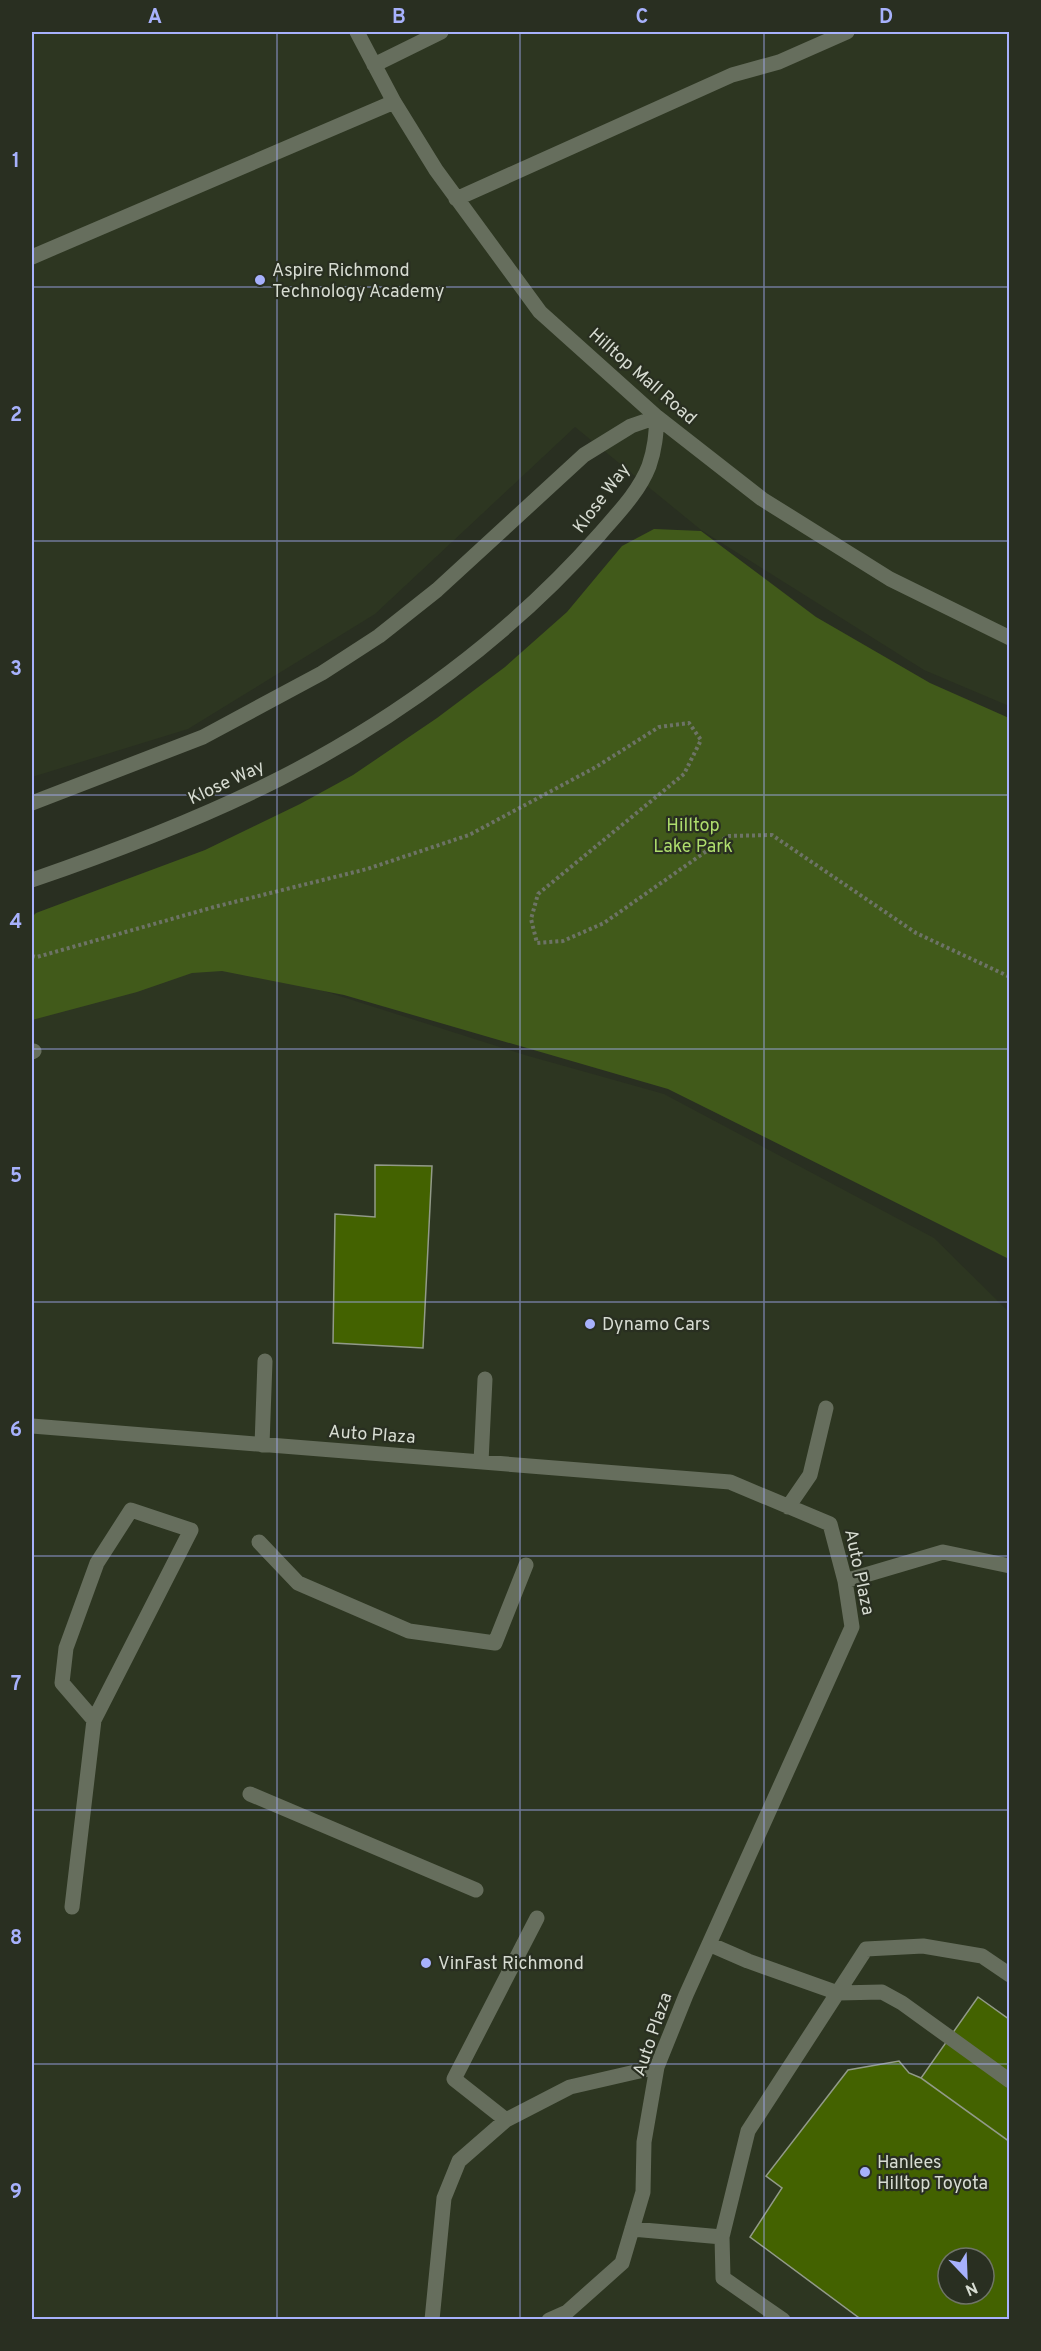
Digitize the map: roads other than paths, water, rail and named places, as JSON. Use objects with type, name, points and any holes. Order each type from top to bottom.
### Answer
[{"type":"street","name":"Hilltop Mall Road","points":[[357,32],[394,102],[456,199],[540,312],[657,417],[762,499],[890,579],[1010,638]]},
{"type":"street","points":[[374,65],[441,32]]},
{"type":"street","points":[[456,199],[732,75],[779,62],[848,32]]},
{"type":"street","points":[[32,257],[394,102]]},
{"type":"street","name":"Klose Way","points":[[32,803],[203,737],[322,673],[378,636],[437,590],[584,455],[631,426],[657,417],[656,444],[636,491],[570,567],[542,594],[450,671],[351,739],[264,787],[158,833],[32,880]]},
{"type":"street","points":[[262,1445],[265,1361]]},
{"type":"street","points":[[481,1462],[485,1379]]},
{"type":"street","points":[[788,1507],[810,1475],[826,1408]]},
{"type":"street","name":"Auto Plaza","points":[[32,1426],[730,1482],[830,1524],[845,1581],[852,1627],[657,2067],[644,2142],[643,2192],[622,2263],[567,2312],[549,2319]]},
{"type":"street","points":[[72,1907],[94,1720],[191,1530],[131,1510],[97,1563],[66,1648],[62,1683],[94,1720]]},
{"type":"street","points":[[259,1542],[298,1583],[409,1631],[495,1643],[526,1565]]},
{"type":"street","points":[[845,1581],[943,1551],[1010,1566]]},
{"type":"street","points":[[250,1794],[476,1890]]},
{"type":"street","points":[[506,2120],[454,2079],[537,1918]]},
{"type":"street","points":[[710,1944],[748,1961],[837,1993],[882,1992],[902,2003],[1010,2081]]},
{"type":"street","points":[[783,2319],[723,2278],[722,2237],[748,2131],[866,1949],[923,1946],[982,1956],[1010,1975]]},
{"type":"street","points":[[432,2319],[444,2198],[459,2161],[506,2120],[570,2087],[657,2067]]},
{"type":"street","points":[[632,2229],[722,2237]]},
{"type":"place","name":"Aspire Richmond Technology Academy","points":[[260,280]]},
{"type":"place","name":"Dynamo Cars","points":[[590,1324]]},
{"type":"place","name":"VinFast Richmond","points":[[426,1963]]},
{"type":"place","name":"Hanlees Hilltop Toyota","points":[[865,2172]]},
{"type":"park label","name":"Hilltop Lake Park","points":[[693,835]]}]
